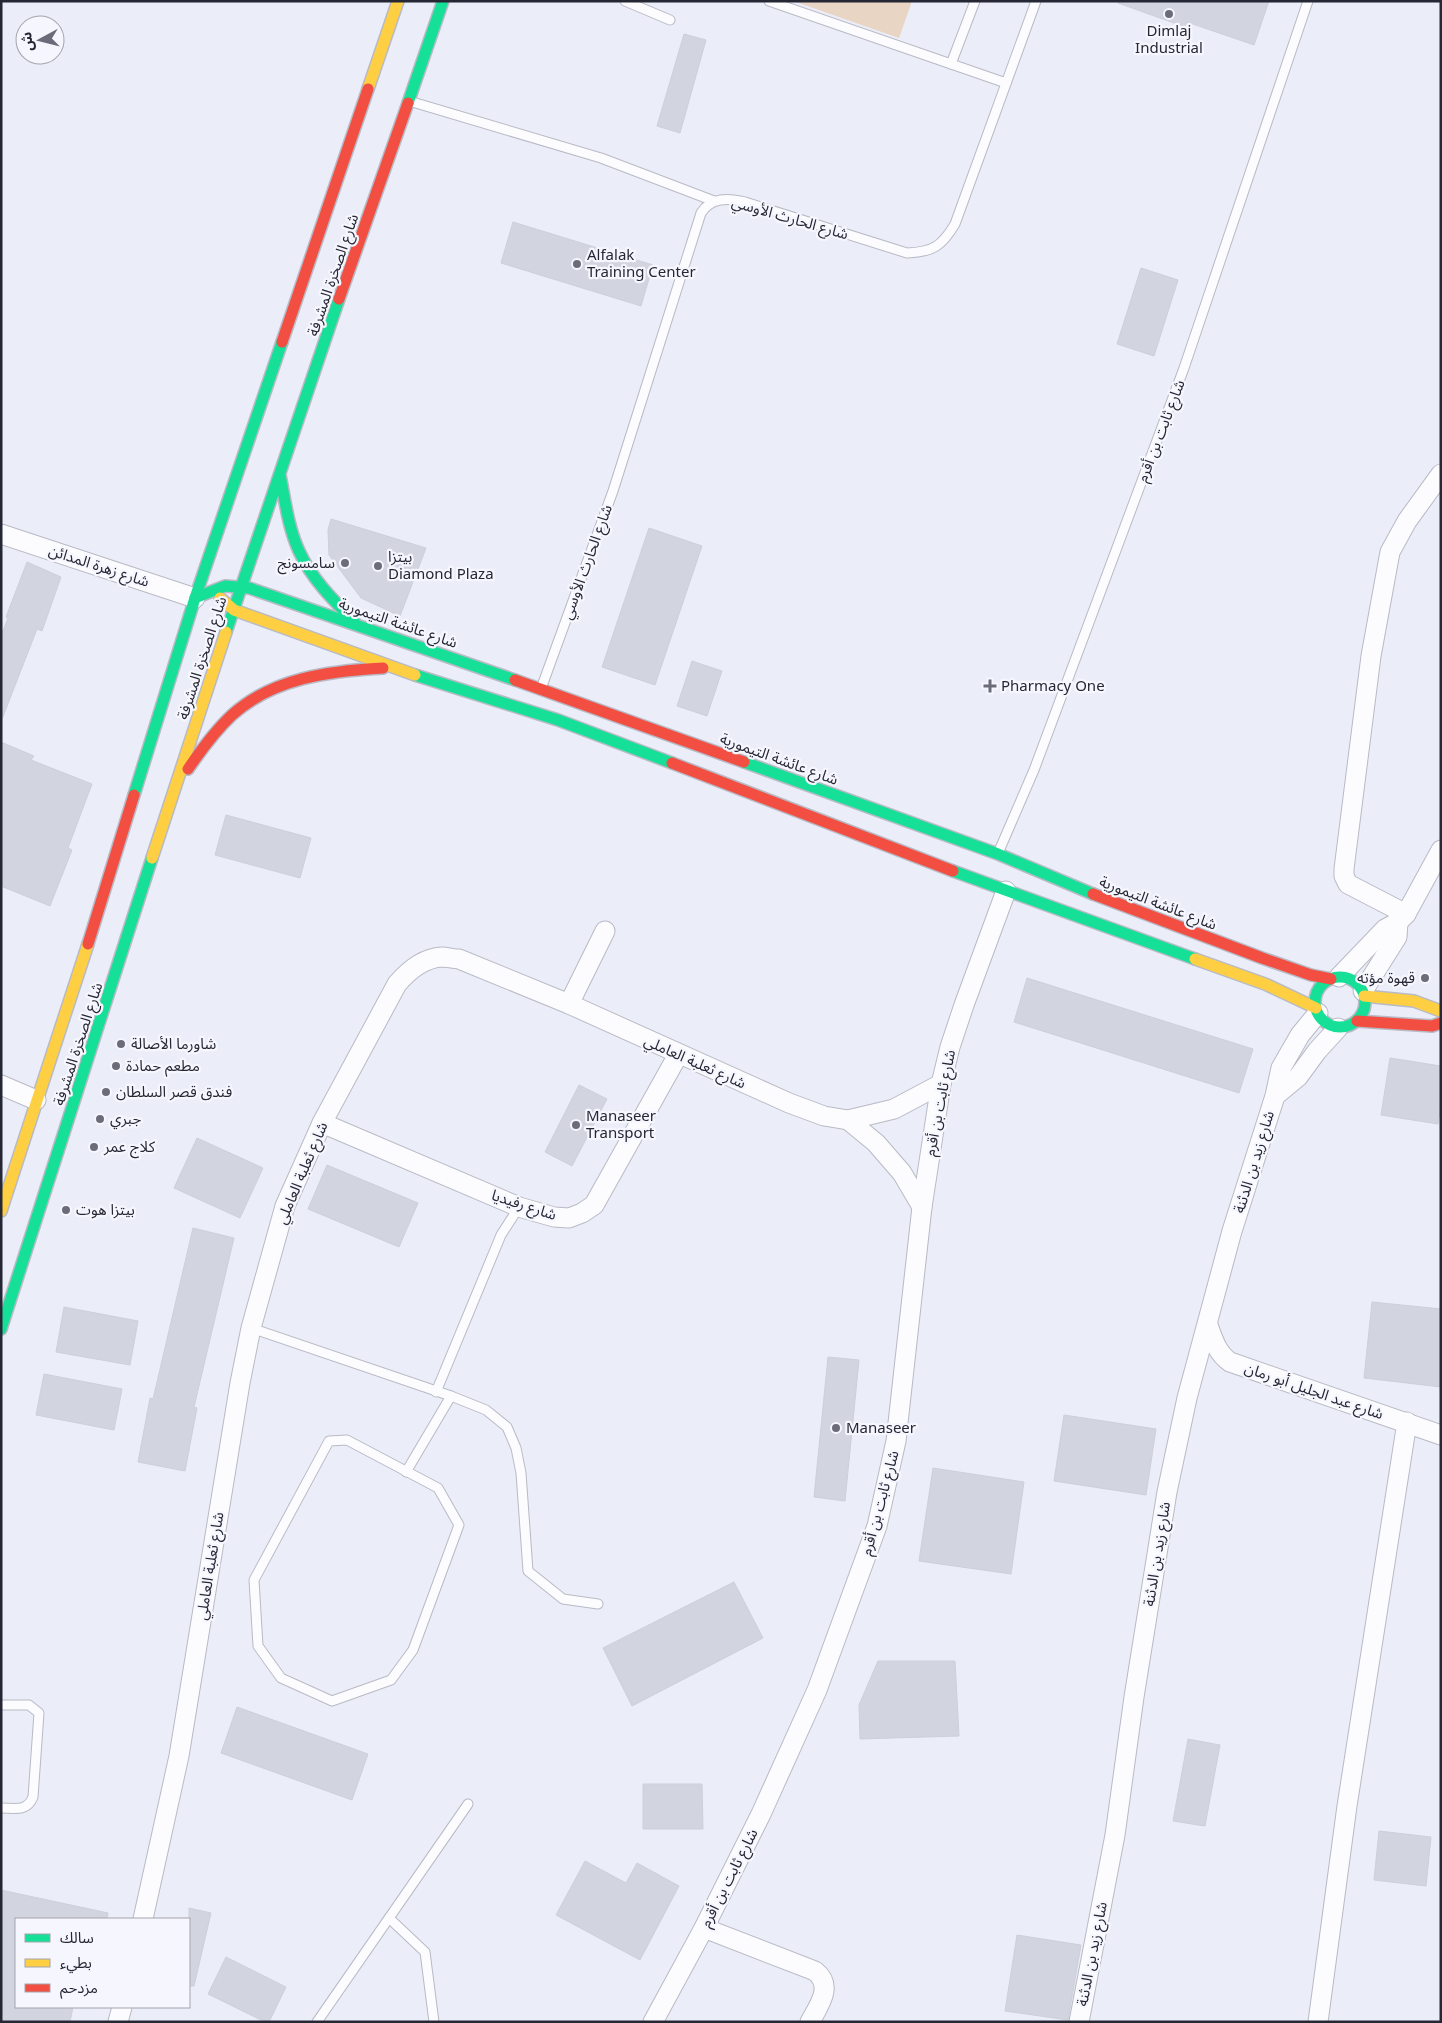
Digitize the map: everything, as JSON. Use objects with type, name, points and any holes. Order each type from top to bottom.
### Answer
[{"type":"main road","name":"شارع الصخرة المشرفة","points":[[1,1211],[79,972],[195,598],[398,1]]},
{"type":"main road","name":"شارع الصخرة المشرفة","points":[[1,1329],[175,785],[279,472],[443,1]]},
{"type":"main road","points":[[279,472],[289,524],[299,552],[325,591],[358,626]]},
{"type":"main road","points":[[204,572],[213,589],[234,610],[392,668],[558,720],[1006,891],[1265,984],[1317,1011],[1326,1023],[1338,1028],[1348,1026],[1357,1021],[1365,1005],[1363,994],[1357,984],[1349,979],[1335,978],[1321,986],[1318,991],[1316,996],[1317,1011]]},
{"type":"main road","name":"شارع عائشة التيمورية","points":[[195,598],[213,589],[242,585],[541,689],[998,854],[1087,892],[1243,951],[1311,975],[1335,978]]},
{"type":"main road","points":[[175,785],[231,716],[253,699],[288,682],[312,676],[344,671],[392,668]]},
{"type":"main road","points":[[1363,994],[1411,1002],[1435,1008],[1441,1012]]},
{"type":"main road","points":[[1357,1021],[1432,1026],[1441,1023]]},
{"type":"street","points":[[1402,918],[1348,884],[1344,876],[1344,869],[1371,656],[1390,552],[1407,521],[1441,474]]},
{"type":"street","name":"شارع زهرة المدائن","points":[[2,536],[195,598]]},
{"type":"street","points":[[1363,994],[1397,937],[1402,918],[1441,850]]},
{"type":"street","name":"شارع ثابت بن أقرم","points":[[653,2022],[704,1928],[761,1814],[817,1690],[877,1526],[896,1441],[922,1207],[941,1084],[956,1030],[1006,891]]},
{"type":"street","points":[[1335,978],[1385,929],[1402,918]]},
{"type":"street","points":[[569,1004],[605,931]]},
{"type":"street","name":"شارع ثعلبة العاملي","points":[[143,1918],[180,1756],[228,1448],[251,1328],[286,1206],[322,1123],[397,984],[406,972],[423,963],[442,957],[459,959],[569,1004],[789,1104],[824,1116],[848,1120],[894,1109],[941,1084]]},
{"type":"street","name":"شارع زيد بن الدثنة","points":[[1079,2022],[1115,1835],[1134,1697],[1167,1492],[1187,1398],[1232,1231],[1275,1096],[1281,1068],[1300,1035],[1317,1011]]},
{"type":"street","name":"شارع زيد بن الدثنة","points":[[1275,1096],[1298,1077],[1317,1050],[1338,1028]]},
{"type":"street","name":"شارع رفيديا","points":[[322,1123],[519,1207],[554,1217],[569,1218],[582,1213],[594,1205],[678,1055]]},
{"type":"street","points":[[1,1085],[36,1100]]},
{"type":"street","name":"شارع ثعلبة العاملي","points":[[848,1120],[876,1143],[902,1173],[922,1207]]},
{"type":"street","name":"شارع عبد الجليل أبو رمان","points":[[1208,1324],[1218,1349],[1223,1357],[1230,1362],[1441,1435]]},
{"type":"street","points":[[1318,2022],[1347,1806],[1407,1422]]},
{"type":"street","points":[[704,1928],[815,1971],[821,1976],[824,1981],[825,1992],[810,2022]]},
{"type":"lane","points":[[626,1],[670,20]]},
{"type":"lane","points":[[769,1],[1006,83]]},
{"type":"lane","points":[[951,64],[975,1]]},
{"type":"lane","name":"شارع الحارث الأوسي","points":[[541,689],[612,491],[701,213],[706,205],[714,201],[735,199],[907,253],[921,253],[937,247],[948,236],[954,224],[1036,1]]},
{"type":"lane","name":"شارع ثابت بن أقرم","points":[[998,854],[1034,770],[1184,368],[1308,1]]},
{"type":"lane","points":[[409,101],[601,158],[714,201]]},
{"type":"lane","points":[[436,1392],[501,1235],[519,1207]]},
{"type":"lane","points":[[251,1328],[451,1396],[486,1410],[506,1427],[516,1448],[521,1473],[528,1571],[563,1599],[598,1604]]},
{"type":"lane","points":[[406,1472],[451,1396]]},
{"type":"lane","points":[[347,1440],[406,1472],[438,1488],[458,1525],[413,1650],[391,1680],[332,1701],[281,1678],[258,1646],[254,1580],[329,1442],[347,1440]]},
{"type":"lane","points":[[1,1705],[29,1705],[39,1712],[33,1797],[30,1804],[25,1807],[1,1808]]},
{"type":"lane","points":[[317,2022],[468,1804]]},
{"type":"lane","points":[[389,1918],[425,1952],[434,2022]]},
{"type":"shaded area","points":[[793,1],[912,1],[899,38]]},
{"type":"building","points":[[1118,1],[1269,1],[1254,45],[1187,22],[1185,27],[1118,3]]},
{"type":"building","points":[[684,34],[706,40],[680,133],[657,126]]},
{"type":"building","name":"Alfalak Training Center","points":[[513,222],[653,265],[641,306],[501,263]]},
{"type":"building","points":[[1141,268],[1178,280],[1154,356],[1117,344]]},
{"type":"building","name":"بيتزا Diamond Plaza","points":[[331,519],[426,548],[400,616],[361,598],[329,555],[328,530]]},
{"type":"building","points":[[649,528],[702,546],[655,685],[602,667]]},
{"type":"building","points":[[27,562],[61,577],[42,631],[37,629],[2,719],[1,636],[8,618],[6,617]]},
{"type":"building","points":[[692,661],[722,671],[707,716],[677,706]]},
{"type":"building","points":[[1,742],[34,756],[31,760],[92,784],[68,848],[72,850],[50,906],[1,886]]},
{"type":"building","points":[[226,815],[311,838],[300,878],[215,855]]},
{"type":"building","points":[[1027,978],[1253,1049],[1239,1093],[1014,1022]]},
{"type":"building","points":[[1390,1058],[1441,1066],[1441,1106],[1438,1124],[1381,1115]]},
{"type":"building","name":"Manaseer Transport","points":[[579,1085],[607,1099],[572,1166],[545,1152]]},
{"type":"building","points":[[197,1138],[263,1168],[240,1218],[174,1188]]},
{"type":"building","points":[[327,1165],[418,1203],[399,1247],[308,1209]]},
{"type":"building","points":[[193,1228],[234,1238],[194,1407],[197,1408],[185,1471],[138,1462],[150,1398],[153,1399]]},
{"type":"building","points":[[1372,1302],[1441,1309],[1441,1387],[1364,1378]]},
{"type":"building","points":[[64,1307],[138,1321],[130,1365],[56,1352]]},
{"type":"building","name":"Manaseer","points":[[828,1357],[859,1360],[845,1501],[814,1497]]},
{"type":"building","points":[[44,1374],[122,1389],[114,1430],[36,1415]]},
{"type":"building","points":[[1064,1415],[1156,1429],[1146,1495],[1054,1481]]},
{"type":"building","points":[[933,1468],[1024,1482],[1011,1574],[919,1561]]},
{"type":"building","points":[[734,1582],[763,1638],[632,1706],[603,1648]]},
{"type":"building","points":[[878,1661],[955,1661],[959,1736],[860,1739],[859,1705]]},
{"type":"building","points":[[237,1707],[368,1754],[352,1800],[221,1753]]},
{"type":"building","points":[[1188,1739],[1220,1745],[1205,1826],[1173,1821]]},
{"type":"building","points":[[643,1784],[702,1784],[703,1829],[643,1829]]},
{"type":"building","points":[[1379,1831],[1431,1837],[1426,1886],[1374,1880]]},
{"type":"building","points":[[585,1861],[626,1883],[637,1863],[679,1886],[640,1960],[556,1915]]},
{"type":"building","points":[[1,1890],[108,1913],[107,1918],[15,1918],[15,2008],[73,2008],[70,2022],[1,2022]]},
{"type":"building","points":[[189,1908],[211,1913],[194,1986],[190,1986]]},
{"type":"building","points":[[1017,1935],[1081,1945],[1068,2020],[1005,2011]]},
{"type":"building","points":[[226,1957],[286,1987],[269,2022],[265,2022],[208,1994]]},
{"type":"traffic: fast","points":[[408,103],[443,1]]},
{"type":"traffic: fast","points":[[226,632],[339,299]]},
{"type":"traffic: fast","points":[[134,795],[195,598],[282,342]]},
{"type":"traffic: fast","points":[[280,475],[292,533],[304,561],[323,588],[354,621]]},
{"type":"traffic: fast","points":[[195,598],[225,586],[249,588],[515,680]]},
{"type":"traffic: fast","points":[[415,675],[558,720],[672,763]]},
{"type":"traffic: fast","points":[[744,762],[998,854],[1093,894]]},
{"type":"traffic: fast","points":[[1,1329],[152,858]]},
{"type":"traffic: fast","points":[[953,871],[1195,959]]},
{"type":"traffic: fast","points":[[1340,977],[1354,981],[1361,988],[1365,1002],[1361,1016],[1354,1023],[1340,1027],[1326,1023],[1319,1016],[1315,1002],[1319,988],[1326,981],[1340,977]]},
{"type":"traffic: slow","points":[[368,89],[398,1]]},
{"type":"traffic: slow","points":[[220,598],[234,610],[415,675]]},
{"type":"traffic: slow","points":[[152,858],[226,632]]},
{"type":"traffic: slow","points":[[1,1211],[88,944]]},
{"type":"traffic: slow","points":[[1195,959],[1265,984],[1316,1008]]},
{"type":"traffic: slow","points":[[1364,996],[1414,1001],[1441,1011]]},
{"type":"traffic: jam","points":[[282,342],[368,89]]},
{"type":"traffic: jam","points":[[339,299],[408,103]]},
{"type":"traffic: jam","points":[[188,769],[208,741],[226,721],[248,702],[265,692],[322,674],[383,668]]},
{"type":"traffic: jam","points":[[515,680],[744,762]]},
{"type":"traffic: jam","points":[[672,763],[953,871]]},
{"type":"traffic: jam","points":[[88,944],[134,795]]},
{"type":"traffic: jam","points":[[1093,894],[1262,958],[1311,975],[1331,979]]},
{"type":"traffic: jam","points":[[1357,1021],[1432,1026],[1441,1023]]},
{"type":"place","name":"Dimlaj Industrial","points":[[1169,14]]},
{"type":"place","name":"Alfalak Training Center","points":[[577,264]]},
{"type":"place","name":"سامسونج","points":[[345,563]]},
{"type":"place","name":"بيتزا Diamond Plaza","points":[[378,566]]},
{"type":"place","name":"Pharmacy One","points":[[990,686]]},
{"type":"place","name":"قهوة مؤته","points":[[1425,978]]},
{"type":"place","name":"شاورما الأصالة","points":[[121,1044]]},
{"type":"place","name":"مطعم حمادة","points":[[116,1066]]},
{"type":"place","name":"فندق قصر السلطان","points":[[106,1092]]},
{"type":"place","name":"جبري","points":[[100,1119]]},
{"type":"place","name":"Manaseer Transport","points":[[576,1125]]},
{"type":"place","name":"كلاج عمر","points":[[94,1147]]},
{"type":"place","name":"بيتزا هوت","points":[[66,1210]]},
{"type":"place","name":"Manaseer","points":[[836,1428]]}]
